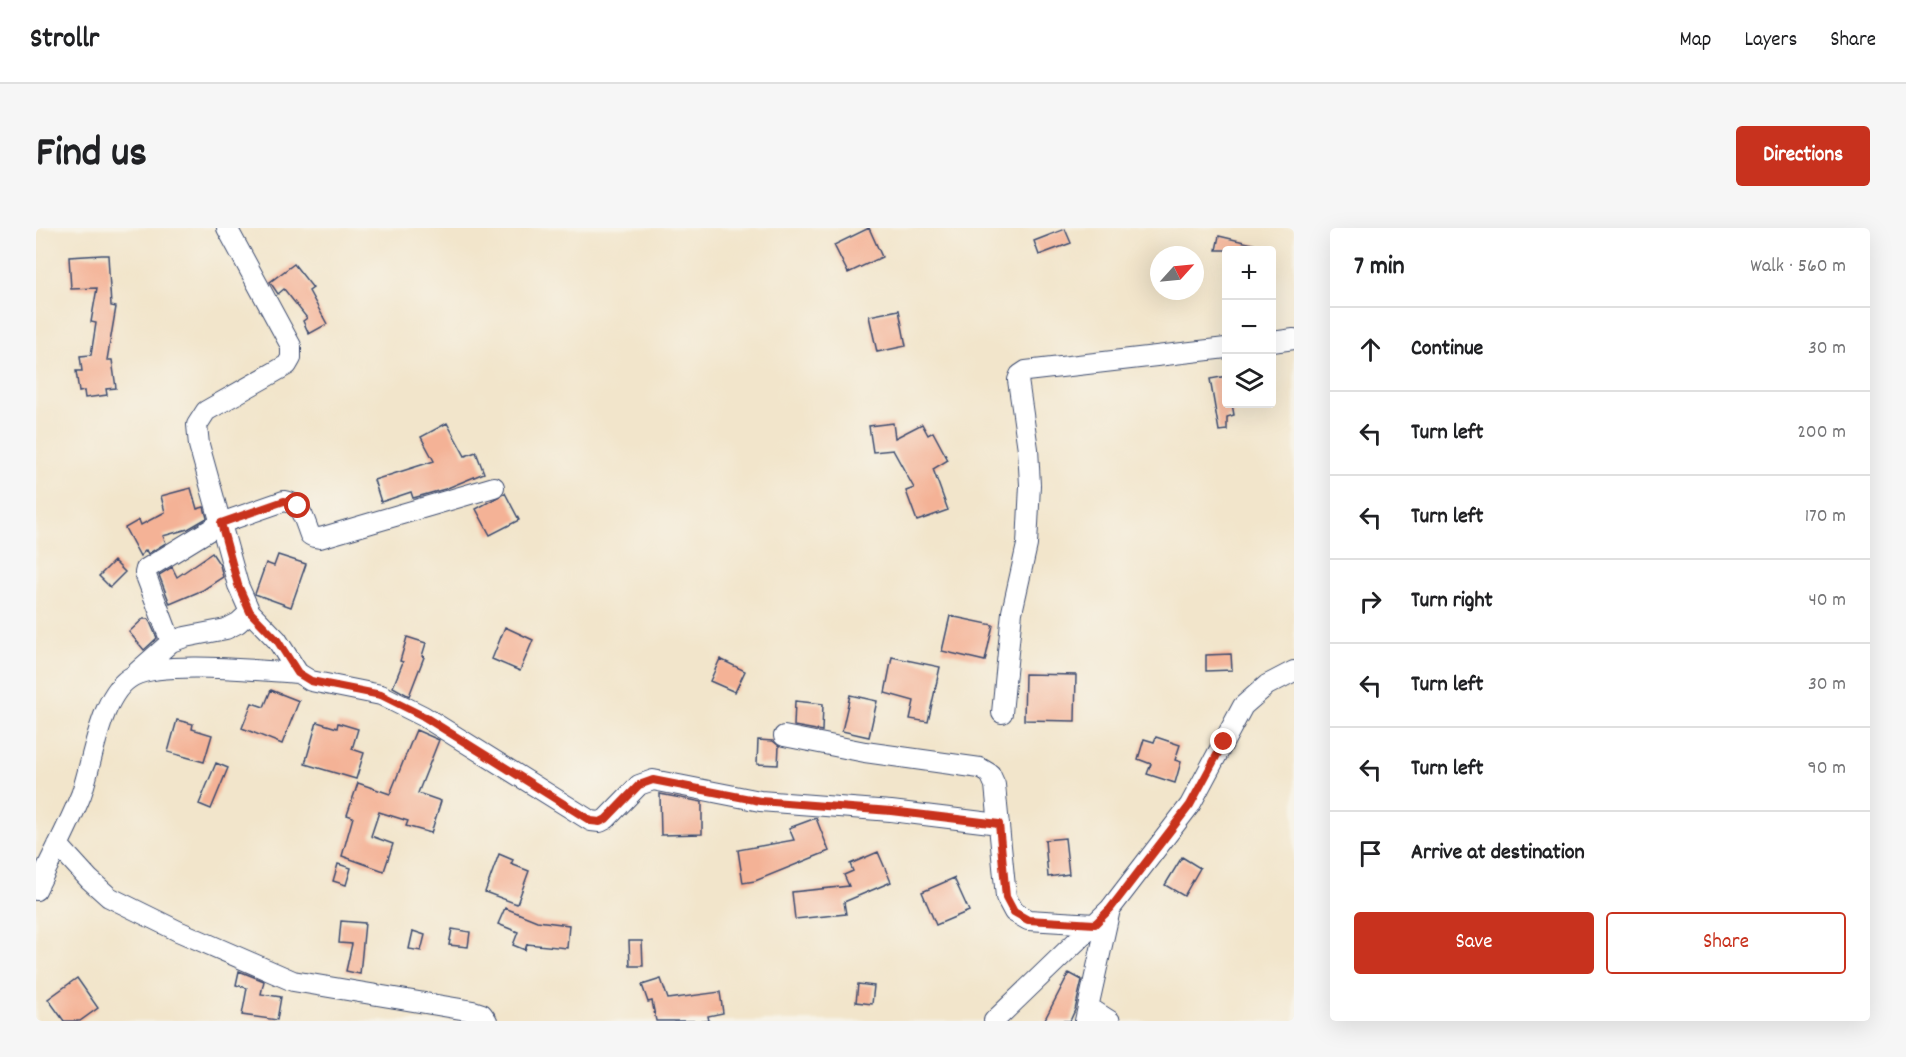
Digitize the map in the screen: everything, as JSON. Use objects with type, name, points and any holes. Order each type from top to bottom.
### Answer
[{"type":"street","points":[[227,228],[291,346],[291,358],[287,365],[206,411],[197,425],[199,445],[238,585],[250,612],[277,640],[298,673],[311,681],[381,695],[402,705],[591,821],[600,822],[606,819],[639,785],[653,780],[760,801],[891,811],[999,824]]},
{"type":"street","points":[[1276,341],[1294,339]]},
{"type":"street","points":[[1002,713],[1012,612],[1027,545],[1030,485],[1028,449],[1018,380],[1020,375],[1026,371],[1222,349]]},
{"type":"street","points":[[171,642],[145,573],[146,569],[221,523],[284,501],[292,502],[298,506],[310,535],[320,538],[494,487]]},
{"type":"street","points":[[36,890],[81,793],[100,727],[115,693],[124,681],[171,642],[226,629],[238,623],[250,612]]},
{"type":"street","points":[[134,675],[149,670],[185,668],[298,673]]},
{"type":"street","points":[[994,1021],[1110,909],[1190,805],[1244,706],[1267,685],[1294,671]]},
{"type":"street","points":[[784,736],[865,752],[980,768],[990,774],[995,785],[1006,897],[1014,912],[1028,920],[1095,924]]},
{"type":"street","points":[[58,844],[89,879],[109,897],[178,931],[293,981],[473,1011],[482,1014],[487,1021]]},
{"type":"street","points":[[1110,909],[1087,1014],[1110,1021]]},
{"type":"building","points":[[869,228],[882,257],[848,273],[834,245]]},
{"type":"building","points":[[1065,229],[1071,243],[1039,255],[1034,241]]},
{"type":"building","points":[[1219,236],[1257,245],[1222,246],[1222,250],[1216,250]]},
{"type":"building","points":[[108,255],[111,306],[116,307],[107,360],[112,360],[116,388],[106,389],[107,395],[85,398],[84,391],[79,392],[76,371],[82,371],[80,356],[91,355],[96,323],[91,322],[97,288],[71,289],[69,257]]},
{"type":"building","points":[[294,264],[313,288],[309,291],[327,324],[309,334],[303,321],[307,318],[284,289],[278,294],[270,282]]},
{"type":"building","points":[[899,310],[906,346],[877,352],[869,316]]},
{"type":"building","points":[[1222,377],[1222,408],[1233,408],[1234,415],[1227,417],[1227,430],[1219,431],[1210,379]]},
{"type":"building","points":[[447,423],[465,456],[476,452],[484,473],[445,489],[413,498],[411,492],[381,502],[374,480],[434,461],[421,437]]},
{"type":"building","points":[[893,423],[895,438],[922,424],[928,435],[933,432],[948,460],[933,469],[948,510],[917,521],[906,491],[914,488],[893,450],[873,452],[869,426]]},
{"type":"building","points":[[191,488],[197,509],[204,507],[207,518],[188,529],[163,536],[166,543],[148,554],[146,550],[140,556],[125,528],[139,520],[141,525],[165,512],[161,496]]},
{"type":"building","points":[[505,493],[519,520],[490,535],[476,509]]},
{"type":"building","points":[[212,553],[220,565],[223,577],[203,590],[170,604],[159,575],[172,567],[177,577]]},
{"type":"building","points":[[278,555],[306,564],[291,607],[255,594],[266,563],[274,566]]},
{"type":"building","points":[[114,561],[125,572],[110,587],[99,576]]},
{"type":"building","points":[[950,616],[993,625],[985,661],[942,651]]},
{"type":"building","points":[[143,619],[148,619],[157,638],[144,650],[129,632]]},
{"type":"building","points":[[505,627],[533,640],[520,671],[492,659]]},
{"type":"building","points":[[407,637],[426,643],[422,656],[424,657],[409,696],[393,687],[403,662],[400,661]]},
{"type":"building","points":[[1231,654],[1232,670],[1206,671],[1206,655]]},
{"type":"building","points":[[892,657],[940,667],[928,722],[910,719],[914,701],[885,693]]},
{"type":"building","points":[[720,659],[745,671],[735,692],[710,681]]},
{"type":"building","points":[[1025,674],[1076,675],[1075,721],[1024,720]]},
{"type":"building","points":[[271,690],[299,701],[282,744],[242,728],[252,703],[264,707]]},
{"type":"building","points":[[850,695],[877,701],[869,737],[842,731]]},
{"type":"building","points":[[795,701],[823,704],[822,731],[794,726]]},
{"type":"building","points":[[177,720],[193,724],[192,729],[212,735],[204,762],[168,752]]},
{"type":"building","points":[[317,722],[337,728],[338,723],[358,729],[352,749],[364,753],[356,779],[305,764]]},
{"type":"building","points":[[416,730],[439,740],[418,793],[441,801],[431,833],[406,826],[408,821],[379,812],[371,836],[393,844],[384,871],[342,856],[353,817],[347,815],[358,783],[390,794]]},
{"type":"building","points":[[1156,737],[1180,745],[1175,760],[1181,762],[1175,783],[1147,774],[1151,764],[1138,759],[1144,739],[1154,742]]},
{"type":"building","points":[[758,740],[773,741],[779,746],[778,765],[757,764]]},
{"type":"building","points":[[216,763],[228,768],[211,809],[199,804]]},
{"type":"building","points":[[660,794],[702,802],[702,834],[661,835]]},
{"type":"building","points":[[816,818],[829,851],[755,881],[743,883],[738,850],[794,840],[789,828]]},
{"type":"building","points":[[1065,838],[1069,874],[1048,877],[1045,840]]},
{"type":"building","points":[[878,852],[891,882],[844,902],[846,914],[795,919],[792,892],[849,886],[844,875],[853,871],[850,864]]},
{"type":"building","points":[[499,854],[513,860],[511,864],[529,871],[517,904],[485,892]]},
{"type":"building","points":[[1182,857],[1200,868],[1184,896],[1165,885]]},
{"type":"building","points":[[338,864],[351,868],[346,885],[333,881]]},
{"type":"building","points":[[954,878],[969,911],[936,925],[922,892]]},
{"type":"building","points":[[505,908],[537,921],[569,925],[567,948],[527,944],[525,950],[513,945],[518,932],[498,924]]},
{"type":"building","points":[[341,921],[365,923],[360,974],[346,971],[352,944],[339,943]]},
{"type":"building","points":[[452,929],[470,932],[468,947],[449,945]]},
{"type":"building","points":[[413,931],[425,935],[421,951],[409,949]]},
{"type":"building","points":[[629,941],[642,941],[643,966],[630,966]]},
{"type":"building","points":[[239,971],[264,981],[261,994],[281,997],[277,1020],[242,1015],[247,988],[236,985]]},
{"type":"building","points":[[1069,973],[1082,980],[1070,1021],[1044,1021]]},
{"type":"building","points":[[77,978],[98,1008],[80,1021],[64,1021],[48,999]]},
{"type":"building","points":[[661,979],[668,999],[720,992],[723,1013],[708,1016],[709,1021],[656,1021],[652,1001],[648,1002],[642,985]]},
{"type":"building","points":[[858,984],[874,986],[872,1004],[856,1002]]},
{"type":"route","points":[[298,506],[284,501],[221,523],[238,585],[250,612],[277,640],[298,673],[311,681],[381,695],[423,716],[591,821],[600,822],[606,819],[639,785],[653,780],[760,801],[891,811],[999,824],[1006,897],[1014,912],[1028,920],[1095,924],[1110,909],[1190,805],[1224,742]]}]
